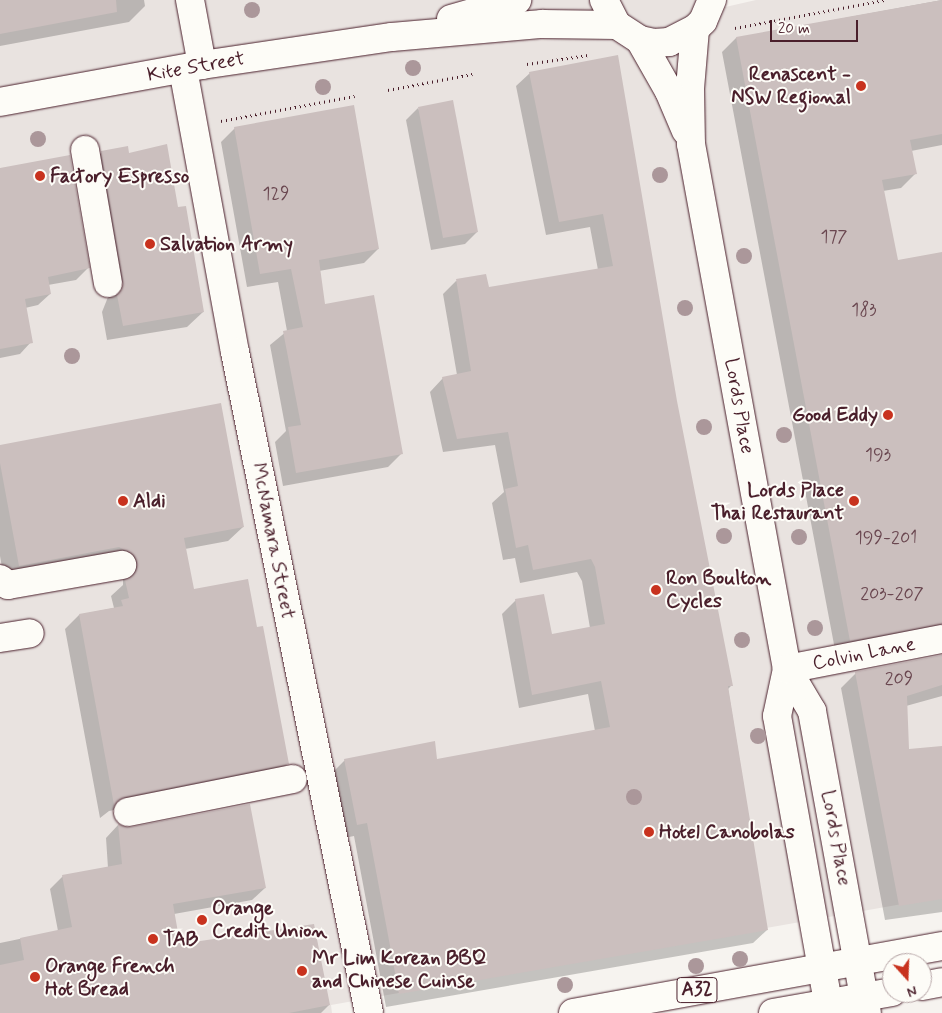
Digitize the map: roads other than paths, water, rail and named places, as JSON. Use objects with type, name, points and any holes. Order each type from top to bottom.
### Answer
[{"type":"main road","name":"McNamara Street","points":[[190,0],[193,67],[237,362],[369,1013]]},
{"type":"main road","name":"Kite Street","points":[[392,37],[517,0]]},
{"type":"main road","points":[[604,0],[617,25],[640,40],[669,42],[712,10]]},
{"type":"main road","name":"Lords Place","points":[[712,10],[690,90],[691,144],[787,669],[812,711],[866,1005]]},
{"type":"main road","name":"Kite Street","points":[[0,102],[193,67],[392,37],[542,24],[617,25]]},
{"type":"main road","name":"Lords Place","points":[[640,40],[669,92],[691,144]]},
{"type":"main road","points":[[84,150],[108,283]]},
{"type":"main road","points":[[0,579],[8,585],[122,564]]},
{"type":"main road","points":[[0,638],[30,633]]},
{"type":"main road","name":"Colvin Lane","points":[[787,669],[942,639]]},
{"type":"main road","name":"Lords Place","points":[[787,669],[777,716],[829,1008]]},
{"type":"main road","points":[[128,812],[293,779]]},
{"type":"main road","name":"A32","points":[[572,1013],[942,946]]},
{"type":"main road","points":[[773,1013],[866,1005],[882,997]]},
{"type":"place","name":"Renascent - NSW Regional","points":[[861,86]]},
{"type":"place","name":"Factory Espresso","points":[[40,176]]},
{"type":"place","name":"Salvation Army","points":[[150,244]]},
{"type":"place","name":"Good Eddy","points":[[888,415]]},
{"type":"place","name":"Aldi","points":[[123,501]]},
{"type":"place","name":"Lords Place Thai Restaurant","points":[[854,501]]},
{"type":"place","name":"Ron Boulton Cycles","points":[[656,590]]},
{"type":"place","name":"Hotel Canobolas","points":[[649,832]]},
{"type":"place","name":"Orange Credit Union","points":[[202,920]]},
{"type":"place","name":"TAB","points":[[153,939]]},
{"type":"place","name":"Mr Lim Korean BBQ and Chinese Cuinse","points":[[302,971]]},
{"type":"place","name":"Orange French Hot Bread","points":[[35,977]]}]
